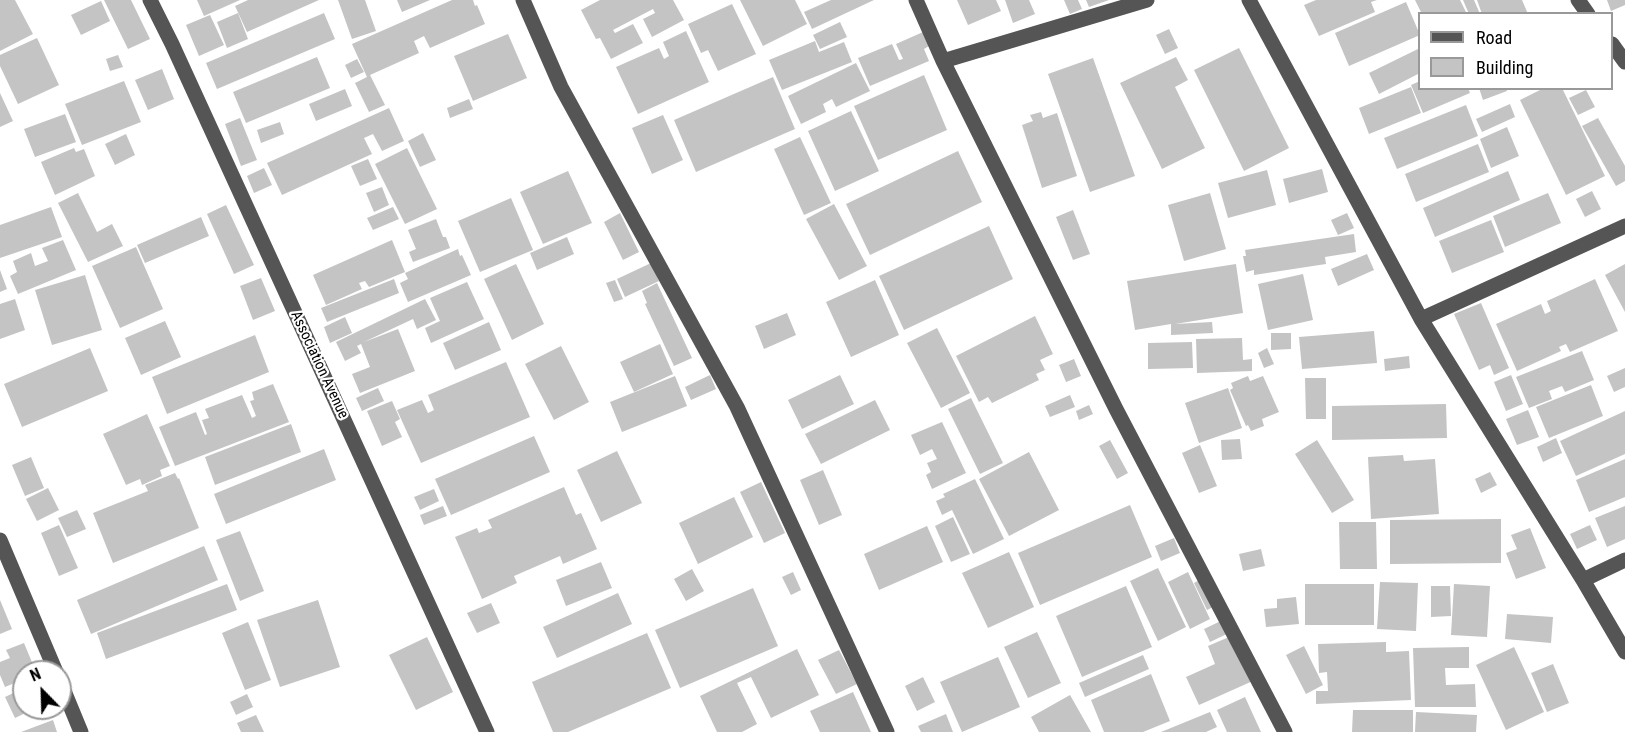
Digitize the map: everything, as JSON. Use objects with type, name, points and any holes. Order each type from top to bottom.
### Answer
[{"type":"street","name":"Association Avenue","points":[[150,0],[182,65],[487,732]]},
{"type":"street","points":[[523,0],[561,87],[737,406],[886,732]]},
{"type":"street","points":[[916,0],[943,61],[1116,409],[1285,732]]},
{"type":"street","points":[[943,61],[1147,0]]},
{"type":"street","points":[[1249,0],[1421,319],[1625,652]]},
{"type":"street","points":[[1613,47],[1625,62]]},
{"type":"street","points":[[1421,319],[1625,226]]},
{"type":"street","points":[[0,540],[51,660]]},
{"type":"street","points":[[1583,580],[1625,560]]},
{"type":"street","points":[[72,710],[81,732]]},
{"type":"building","points":[[0,0],[15,0],[33,34],[0,51]]},
{"type":"building","points":[[104,0],[131,0],[150,39],[128,49]]},
{"type":"building","points":[[197,0],[240,0],[204,16]]},
{"type":"building","points":[[248,0],[319,0],[247,32],[235,6]]},
{"type":"building","points":[[338,0],[365,0],[376,31],[352,39]]},
{"type":"building","points":[[397,0],[430,0],[402,12]]},
{"type":"building","points":[[452,0],[473,0],[485,24],[430,48],[424,36],[414,41],[419,53],[370,75],[385,105],[369,112],[355,83],[367,77],[352,44]]},
{"type":"building","points":[[600,0],[673,0],[684,20],[652,37],[643,19],[655,13],[653,9],[613,30],[615,33],[633,24],[643,43],[611,59],[600,38],[596,39],[581,10]]},
{"type":"building","points":[[740,0],[795,0],[807,24],[763,46]]},
{"type":"building","points":[[831,0],[874,0],[812,29],[804,12]]},
{"type":"building","points":[[957,0],[996,0],[1001,11],[968,25]]},
{"type":"building","points":[[1005,0],[1029,0],[1035,14],[1013,23]]},
{"type":"building","points":[[1064,0],[1078,0],[1082,9],[1070,14]]},
{"type":"building","points":[[1086,0],[1109,0],[1089,7]]},
{"type":"building","points":[[1316,0],[1377,0],[1371,2],[1375,12],[1319,36],[1304,5]]},
{"type":"building","points":[[1415,0],[1460,0],[1466,12],[1421,12]]},
{"type":"building","points":[[1463,0],[1474,0],[1479,12],[1468,12]]},
{"type":"building","points":[[1477,0],[1522,0],[1527,12],[1481,12]]},
{"type":"building","points":[[1607,0],[1625,0],[1625,5],[1611,11]]},
{"type":"building","points":[[101,1],[110,21],[81,35],[71,15]]},
{"type":"building","points":[[1406,2],[1418,30],[1418,36],[1349,66],[1335,33]]},
{"type":"building","points":[[732,4],[756,54],[718,71],[708,50],[701,53],[688,24]]},
{"type":"building","points":[[238,13],[248,39],[227,48],[217,22]]},
{"type":"building","points":[[324,13],[335,39],[217,89],[206,63]]},
{"type":"building","points":[[210,15],[224,45],[199,56],[186,25]]},
{"type":"building","points":[[840,22],[847,37],[820,49],[813,35]]},
{"type":"building","points":[[1169,29],[1178,48],[1165,54],[1156,35]]},
{"type":"building","points":[[686,31],[709,82],[638,114],[616,67],[659,48],[664,59],[669,56],[663,42]]},
{"type":"building","points":[[923,32],[929,46],[924,49],[929,61],[870,86],[858,58],[892,44],[899,60],[903,59],[896,44]]},
{"type":"building","points":[[508,34],[527,78],[473,101],[454,56]]},
{"type":"building","points":[[37,38],[59,85],[18,104],[0,66],[0,55]]},
{"type":"building","points":[[815,41],[819,52],[844,42],[852,62],[782,90],[769,60]]},
{"type":"building","points":[[1239,48],[1289,148],[1244,171],[1194,70]]},
{"type":"building","points":[[1418,49],[1418,74],[1379,94],[1369,73]]},
{"type":"building","points":[[118,55],[123,67],[110,71],[106,59]]},
{"type":"building","points":[[317,57],[330,88],[246,123],[233,92]]},
{"type":"building","points":[[1176,57],[1188,80],[1175,87],[1205,148],[1162,169],[1120,83]]},
{"type":"building","points":[[1093,58],[1135,176],[1090,192],[1048,74]]},
{"type":"building","points":[[357,59],[364,72],[351,78],[345,65]]},
{"type":"building","points":[[856,63],[870,91],[836,107],[832,99],[823,104],[826,112],[801,124],[788,96]]},
{"type":"building","points":[[162,69],[174,99],[148,110],[135,80]]},
{"type":"building","points":[[924,75],[947,130],[878,160],[854,106]]},
{"type":"building","points":[[773,77],[795,129],[696,172],[674,120]]},
{"type":"building","points":[[124,81],[141,122],[82,145],[65,104]]},
{"type":"building","points":[[1418,82],[1418,90],[1469,90],[1470,93],[1423,113],[1411,85]]},
{"type":"building","points":[[1411,87],[1421,113],[1369,134],[1359,108]]},
{"type":"building","points":[[345,89],[352,106],[316,121],[309,104]]},
{"type":"building","points":[[1480,90],[1507,90],[1507,91],[1483,100]]},
{"type":"building","points":[[1540,90],[1563,90],[1605,176],[1566,195],[1520,100]]},
{"type":"building","points":[[1586,90],[1595,107],[1578,115],[1569,98]]},
{"type":"building","points":[[0,93],[13,121],[0,127]]},
{"type":"building","points":[[469,99],[473,109],[450,118],[447,108]]},
{"type":"building","points":[[1510,104],[1515,117],[1482,132],[1476,119]]},
{"type":"building","points":[[1466,105],[1478,136],[1397,169],[1384,138]]},
{"type":"building","points":[[389,108],[404,141],[382,151],[373,134],[364,138],[372,154],[282,195],[267,163]]},
{"type":"building","points":[[851,111],[879,171],[835,191],[808,131]]},
{"type":"building","points":[[1041,112],[1043,118],[1057,113],[1077,176],[1042,188],[1022,125],[1033,121],[1030,115]]},
{"type":"building","points":[[65,114],[76,142],[35,157],[24,129]]},
{"type":"building","points":[[663,115],[683,160],[652,174],[632,128]]},
{"type":"building","points":[[240,118],[257,160],[241,166],[225,124]]},
{"type":"building","points":[[1598,118],[1625,166],[1625,181],[1616,186],[1582,126]]},
{"type":"building","points":[[280,122],[284,134],[261,143],[257,130]]},
{"type":"building","points":[[1507,127],[1519,156],[1491,168],[1480,139]]},
{"type":"building","points":[[423,133],[436,160],[420,167],[408,141]]},
{"type":"building","points":[[126,134],[135,155],[115,165],[105,144]]},
{"type":"building","points":[[800,137],[831,203],[804,215],[774,149]]},
{"type":"building","points":[[1478,144],[1489,172],[1416,202],[1405,174]]},
{"type":"building","points":[[74,148],[76,152],[84,149],[95,176],[55,195],[41,162]]},
{"type":"building","points":[[407,148],[437,209],[405,224],[375,164]]},
{"type":"building","points":[[958,151],[982,202],[870,255],[846,204]]},
{"type":"building","points":[[368,159],[377,179],[360,186],[351,166]]},
{"type":"building","points":[[264,168],[272,185],[254,193],[247,176]]},
{"type":"building","points":[[1322,169],[1328,192],[1289,203],[1283,179]]},
{"type":"building","points":[[1267,170],[1276,205],[1228,218],[1218,183]]},
{"type":"building","points":[[568,171],[592,223],[543,244],[520,192]]},
{"type":"building","points":[[1508,171],[1520,200],[1435,237],[1423,208]]},
{"type":"building","points":[[382,187],[389,205],[374,212],[366,193]]},
{"type":"building","points":[[1592,191],[1601,209],[1585,217],[1576,199]]},
{"type":"building","points":[[78,193],[97,232],[112,224],[123,246],[88,262],[58,203]]},
{"type":"building","points":[[1210,193],[1226,249],[1184,261],[1168,205]]},
{"type":"building","points":[[1548,193],[1561,223],[1505,247],[1493,216]]},
{"type":"building","points":[[511,198],[533,250],[480,272],[458,221]]},
{"type":"building","points":[[834,204],[867,266],[839,280],[806,219]]},
{"type":"building","points":[[226,205],[254,265],[234,274],[207,214]]},
{"type":"building","points":[[51,207],[62,237],[0,258],[0,225]]},
{"type":"building","points":[[393,207],[399,219],[373,230],[367,218]]},
{"type":"building","points":[[1073,210],[1090,254],[1073,260],[1056,217]]},
{"type":"building","points":[[620,213],[639,252],[623,260],[604,222]]},
{"type":"building","points":[[1347,213],[1354,228],[1338,235],[1331,220]]},
{"type":"building","points":[[201,217],[209,236],[145,263],[137,245]]},
{"type":"building","points":[[436,219],[450,248],[413,262],[409,252],[416,249],[408,230]]},
{"type":"building","points":[[1491,220],[1504,252],[1452,273],[1439,241]]},
{"type":"building","points":[[989,226],[1013,279],[904,330],[879,276]]},
{"type":"building","points":[[1354,234],[1356,252],[1325,257],[1326,264],[1254,275],[1254,270],[1246,272],[1243,256],[1246,256],[1245,250]]},
{"type":"building","points":[[567,237],[574,254],[537,270],[530,253]]},
{"type":"building","points":[[63,240],[76,270],[18,294],[10,276],[17,272],[13,261],[31,253],[35,266],[48,261],[42,248]]},
{"type":"building","points":[[392,240],[405,272],[369,287],[365,281],[359,283],[362,289],[326,305],[313,275]]},
{"type":"building","points":[[136,247],[163,309],[120,328],[92,266]]},
{"type":"building","points":[[458,249],[471,275],[408,302],[400,283],[408,279],[405,273]]},
{"type":"building","points":[[1367,254],[1374,270],[1338,286],[1331,269]]},
{"type":"building","points":[[651,263],[659,281],[625,297],[617,279]]},
{"type":"building","points":[[516,264],[544,324],[512,340],[484,279]]},
{"type":"building","points":[[1236,264],[1243,313],[1175,324],[1212,322],[1213,333],[1171,335],[1171,324],[1135,330],[1127,281]]},
{"type":"building","points":[[1625,264],[1625,312],[1605,275]]},
{"type":"building","points":[[0,270],[7,289],[0,292]]},
{"type":"building","points":[[1303,274],[1313,320],[1268,330],[1258,284]]},
{"type":"building","points":[[85,275],[102,330],[52,345],[35,290]]},
{"type":"building","points":[[261,278],[275,311],[253,320],[240,286]]},
{"type":"building","points":[[394,279],[399,293],[327,322],[321,308]]},
{"type":"building","points":[[1595,279],[1618,331],[1570,352],[1566,344],[1559,347],[1561,351],[1517,371],[1496,324],[1541,304],[1545,314],[1551,311],[1547,301]]},
{"type":"building","points":[[615,280],[623,299],[614,302],[606,283]]},
{"type":"building","points":[[875,280],[899,335],[851,357],[826,302]]},
{"type":"building","points":[[467,282],[484,319],[431,343],[425,328],[440,321],[430,298]]},
{"type":"building","points":[[657,283],[692,358],[674,366],[645,304],[647,303],[642,291]]},
{"type":"building","points":[[15,299],[25,330],[0,339],[0,304]]},
{"type":"building","points":[[425,299],[436,320],[417,329],[413,319],[364,342],[398,329],[415,371],[360,393],[352,374],[370,367],[361,344],[357,346],[361,353],[345,361],[336,342]]},
{"type":"building","points":[[1481,303],[1509,368],[1494,375],[1490,365],[1479,370],[1454,314]]},
{"type":"building","points":[[787,313],[796,335],[764,349],[755,326]]},
{"type":"building","points":[[1035,316],[1053,354],[1040,360],[1045,370],[1036,374],[1039,380],[992,403],[988,397],[979,402],[956,356]]},
{"type":"building","points":[[345,317],[352,333],[330,343],[324,327]]},
{"type":"building","points":[[165,321],[181,357],[141,375],[125,338]]},
{"type":"building","points":[[489,322],[501,350],[455,370],[443,343]]},
{"type":"building","points":[[937,328],[970,393],[941,408],[907,343]]},
{"type":"building","points":[[1374,331],[1377,363],[1302,369],[1299,337]]},
{"type":"building","points":[[1271,333],[1291,333],[1291,349],[1271,350]]},
{"type":"building","points":[[255,335],[269,372],[167,414],[152,377]]},
{"type":"building","points":[[1242,338],[1243,360],[1252,359],[1252,371],[1197,373],[1196,339]]},
{"type":"building","points":[[1192,342],[1193,368],[1148,369],[1148,343]]},
{"type":"building","points":[[660,344],[673,374],[634,392],[620,362]]},
{"type":"building","points":[[561,346],[589,402],[554,420],[525,364]]},
{"type":"building","points":[[90,348],[108,391],[22,427],[4,384]]},
{"type":"building","points":[[1267,348],[1274,364],[1264,368],[1258,353]]},
{"type":"building","points":[[1582,351],[1594,380],[1565,392],[1562,386],[1549,391],[1552,399],[1529,408],[1516,377]]},
{"type":"building","points":[[1409,356],[1410,368],[1385,371],[1384,359]]},
{"type":"building","points":[[1074,359],[1081,376],[1066,382],[1059,365]]},
{"type":"building","points":[[506,362],[530,417],[421,463],[397,410],[422,400],[428,413],[434,410],[428,395]]},
{"type":"building","points":[[1625,368],[1625,387],[1614,392],[1607,376]]},
{"type":"building","points":[[710,375],[716,389],[691,400],[685,387]]},
{"type":"building","points":[[840,375],[854,404],[802,429],[788,400]]},
{"type":"building","points":[[1511,375],[1523,404],[1506,411],[1494,382]]},
{"type":"building","points":[[675,376],[687,406],[622,432],[610,402]]},
{"type":"building","points":[[1248,376],[1250,381],[1263,376],[1279,412],[1262,419],[1264,426],[1251,431],[1248,425],[1246,426],[1230,390],[1233,388],[1231,383]]},
{"type":"building","points":[[1305,378],[1326,378],[1326,419],[1306,419]]},
{"type":"building","points":[[273,384],[289,422],[175,466],[159,427],[196,412],[205,435],[207,434],[202,420],[209,418],[205,409],[242,395],[252,418],[256,416],[250,401],[254,400],[252,392]]},
{"type":"building","points":[[1591,385],[1603,416],[1549,438],[1536,407]]},
{"type":"building","points":[[378,388],[384,401],[362,411],[356,398]]},
{"type":"building","points":[[1228,388],[1242,428],[1199,443],[1185,403]]},
{"type":"building","points":[[1070,395],[1075,407],[1050,417],[1045,406]]},
{"type":"building","points":[[971,398],[1003,463],[980,474],[948,409]]},
{"type":"building","points":[[875,400],[890,430],[821,464],[805,434]]},
{"type":"building","points":[[392,401],[400,419],[395,422],[402,437],[382,446],[367,411]]},
{"type":"building","points":[[1446,404],[1447,438],[1332,440],[1332,406]]},
{"type":"building","points":[[1089,405],[1093,414],[1079,420],[1076,411]]},
{"type":"building","points":[[1528,410],[1539,437],[1517,445],[1506,419]]},
{"type":"building","points":[[1625,411],[1625,454],[1576,476],[1560,441]]},
{"type":"building","points":[[147,414],[170,466],[160,470],[162,476],[142,485],[140,479],[126,485],[103,434]]},
{"type":"building","points":[[942,422],[966,473],[932,489],[926,475],[931,472],[927,463],[937,459],[932,449],[920,455],[911,435]]},
{"type":"building","points":[[291,424],[301,452],[215,485],[205,457]]},
{"type":"building","points":[[534,436],[550,472],[451,515],[435,479]]},
{"type":"building","points":[[1556,438],[1562,453],[1543,462],[1537,447]]},
{"type":"building","points":[[1240,439],[1242,459],[1222,460],[1221,440]]},
{"type":"building","points":[[1110,440],[1128,473],[1117,479],[1099,446]]},
{"type":"building","points":[[1317,440],[1354,500],[1332,513],[1295,454]]},
{"type":"building","points":[[1200,445],[1217,486],[1199,493],[1182,453]]},
{"type":"building","points":[[324,449],[336,480],[226,524],[214,494]]},
{"type":"building","points":[[617,451],[642,503],[601,522],[577,470]]},
{"type":"building","points":[[1029,452],[1059,510],[1009,536],[979,479]]},
{"type":"building","points":[[1403,455],[1404,461],[1435,459],[1439,514],[1371,519],[1368,457]]},
{"type":"building","points":[[31,457],[44,488],[25,496],[12,465]]},
{"type":"building","points":[[1625,459],[1625,497],[1589,512],[1576,480]]},
{"type":"building","points":[[823,470],[842,515],[819,525],[800,480]]},
{"type":"building","points":[[1490,472],[1497,485],[1481,493],[1475,479]]},
{"type":"building","points":[[175,473],[199,528],[113,563],[93,513],[148,491],[145,485]]},
{"type":"building","points":[[975,479],[1004,539],[973,554],[952,510],[942,515],[936,501],[945,497],[943,494]]},
{"type":"building","points":[[761,482],[785,533],[764,543],[740,492]]},
{"type":"building","points":[[564,487],[576,515],[581,513],[597,549],[563,564],[560,556],[514,576],[517,583],[482,599],[455,537],[477,528],[479,533],[492,528],[488,520]]},
{"type":"building","points":[[48,488],[59,510],[37,521],[26,499]]},
{"type":"building","points":[[434,489],[439,501],[420,510],[414,497]]},
{"type":"building","points":[[734,497],[753,537],[698,564],[679,523]]},
{"type":"building","points":[[1130,505],[1152,557],[1040,605],[1018,553]]},
{"type":"building","points":[[443,506],[447,516],[424,525],[420,515]]},
{"type":"building","points":[[1625,506],[1625,539],[1607,547],[1595,518]]},
{"type":"building","points":[[77,510],[86,529],[67,537],[58,518]]},
{"type":"building","points":[[953,517],[970,554],[951,562],[935,526]]},
{"type":"building","points":[[1501,519],[1501,563],[1390,564],[1390,520]]},
{"type":"building","points":[[1339,522],[1376,522],[1377,569],[1340,569]]},
{"type":"building","points":[[59,525],[78,568],[59,576],[41,533]]},
{"type":"building","points":[[1590,525],[1597,540],[1577,549],[1570,534]]},
{"type":"building","points":[[927,526],[943,562],[879,590],[864,554]]},
{"type":"building","points":[[1530,528],[1546,568],[1516,579],[1506,553],[1517,549],[1511,535]]},
{"type":"building","points":[[240,531],[264,591],[240,601],[216,540]]},
{"type":"building","points":[[1174,538],[1180,553],[1161,561],[1155,546]]},
{"type":"building","points":[[204,546],[218,580],[91,634],[77,600]]},
{"type":"building","points":[[1261,549],[1265,566],[1243,571],[1239,554]]},
{"type":"building","points":[[1009,552],[1034,607],[988,628],[962,573]]},
{"type":"building","points":[[601,562],[612,588],[566,606],[556,580]]},
{"type":"building","points":[[1158,568],[1186,627],[1158,641],[1130,581]]},
{"type":"building","points":[[692,569],[704,591],[686,601],[674,579]]},
{"type":"building","points":[[793,572],[801,590],[791,595],[782,577]]},
{"type":"building","points":[[1188,572],[1210,619],[1190,629],[1168,582]]},
{"type":"building","points":[[1203,578],[1217,605],[1207,610],[1194,583]]},
{"type":"building","points":[[1380,582],[1418,583],[1416,631],[1377,629]]},
{"type":"building","points":[[227,584],[237,610],[106,659],[97,633]]},
{"type":"building","points":[[1305,584],[1374,584],[1374,625],[1305,625]]},
{"type":"building","points":[[1454,584],[1490,586],[1487,637],[1451,635]]},
{"type":"building","points":[[1126,586],[1152,647],[1082,677],[1056,616]]},
{"type":"building","points":[[1431,586],[1450,586],[1451,616],[1431,617]]},
{"type":"building","points":[[753,588],[778,646],[680,688],[655,630]]},
{"type":"building","points":[[618,593],[632,624],[557,658],[543,627]]},
{"type":"building","points":[[1296,597],[1299,624],[1266,627],[1264,609],[1277,608],[1277,599]]},
{"type":"building","points":[[0,600],[12,629],[0,634]]},
{"type":"building","points":[[318,600],[340,667],[280,687],[257,620]]},
{"type":"building","points":[[491,603],[500,623],[477,633],[467,613]]},
{"type":"building","points":[[1507,614],[1553,617],[1551,643],[1505,639]]},
{"type":"building","points":[[1225,619],[1231,632],[1210,642],[1204,629]]},
{"type":"building","points":[[248,622],[271,680],[245,690],[222,633]]},
{"type":"building","points":[[1037,632],[1061,683],[1028,698],[1004,647]]},
{"type":"building","points":[[647,633],[671,688],[568,732],[553,732],[532,682]]},
{"type":"building","points":[[427,637],[453,692],[416,710],[389,655]]},
{"type":"building","points":[[1229,637],[1255,680],[1199,705],[1186,677],[1215,664],[1208,646]]},
{"type":"building","points":[[1386,642],[1386,652],[1409,651],[1411,700],[1316,704],[1316,691],[1328,691],[1327,672],[1319,673],[1318,644]]},
{"type":"building","points":[[24,643],[31,660],[12,660],[12,684],[5,687],[0,675],[0,662],[10,658],[6,650]]},
{"type":"building","points":[[1304,646],[1323,685],[1306,694],[1286,655]]},
{"type":"building","points":[[1469,647],[1469,668],[1445,668],[1446,685],[1475,684],[1476,707],[1415,707],[1413,648]]},
{"type":"building","points":[[1514,647],[1544,712],[1506,730],[1476,665]]},
{"type":"building","points":[[797,649],[819,695],[771,718],[751,677],[737,683],[757,724],[742,732],[717,732],[700,696]]},
{"type":"building","points":[[839,650],[857,684],[836,694],[818,660]]},
{"type":"building","points":[[1143,655],[1149,669],[1085,697],[1079,683]]},
{"type":"building","points":[[998,657],[1020,707],[962,732],[940,682]]},
{"type":"building","points":[[1553,664],[1569,703],[1547,712],[1531,673]]},
{"type":"building","points":[[1151,674],[1170,721],[1143,732],[1104,732],[1091,700]]},
{"type":"building","points":[[923,677],[935,702],[917,711],[905,686]]},
{"type":"building","points":[[853,692],[871,732],[820,732],[810,711]]},
{"type":"building","points":[[12,694],[12,712],[5,697]]},
{"type":"building","points":[[247,694],[253,707],[236,715],[230,702]]},
{"type":"building","points":[[1070,695],[1091,732],[1039,732],[1031,717]]},
{"type":"building","points":[[1245,697],[1261,732],[1227,732],[1217,710]]},
{"type":"building","points":[[1353,710],[1413,710],[1413,732],[1352,732]]},
{"type":"building","points":[[1210,712],[1217,727],[1206,732],[1161,732]]},
{"type":"building","points":[[1416,712],[1477,715],[1476,732],[1415,732]]},
{"type":"building","points":[[946,714],[953,732],[921,732],[918,726]]},
{"type":"building","points":[[256,715],[264,732],[241,732],[237,723]]},
{"type":"building","points":[[53,720],[57,732],[21,732]]}]
